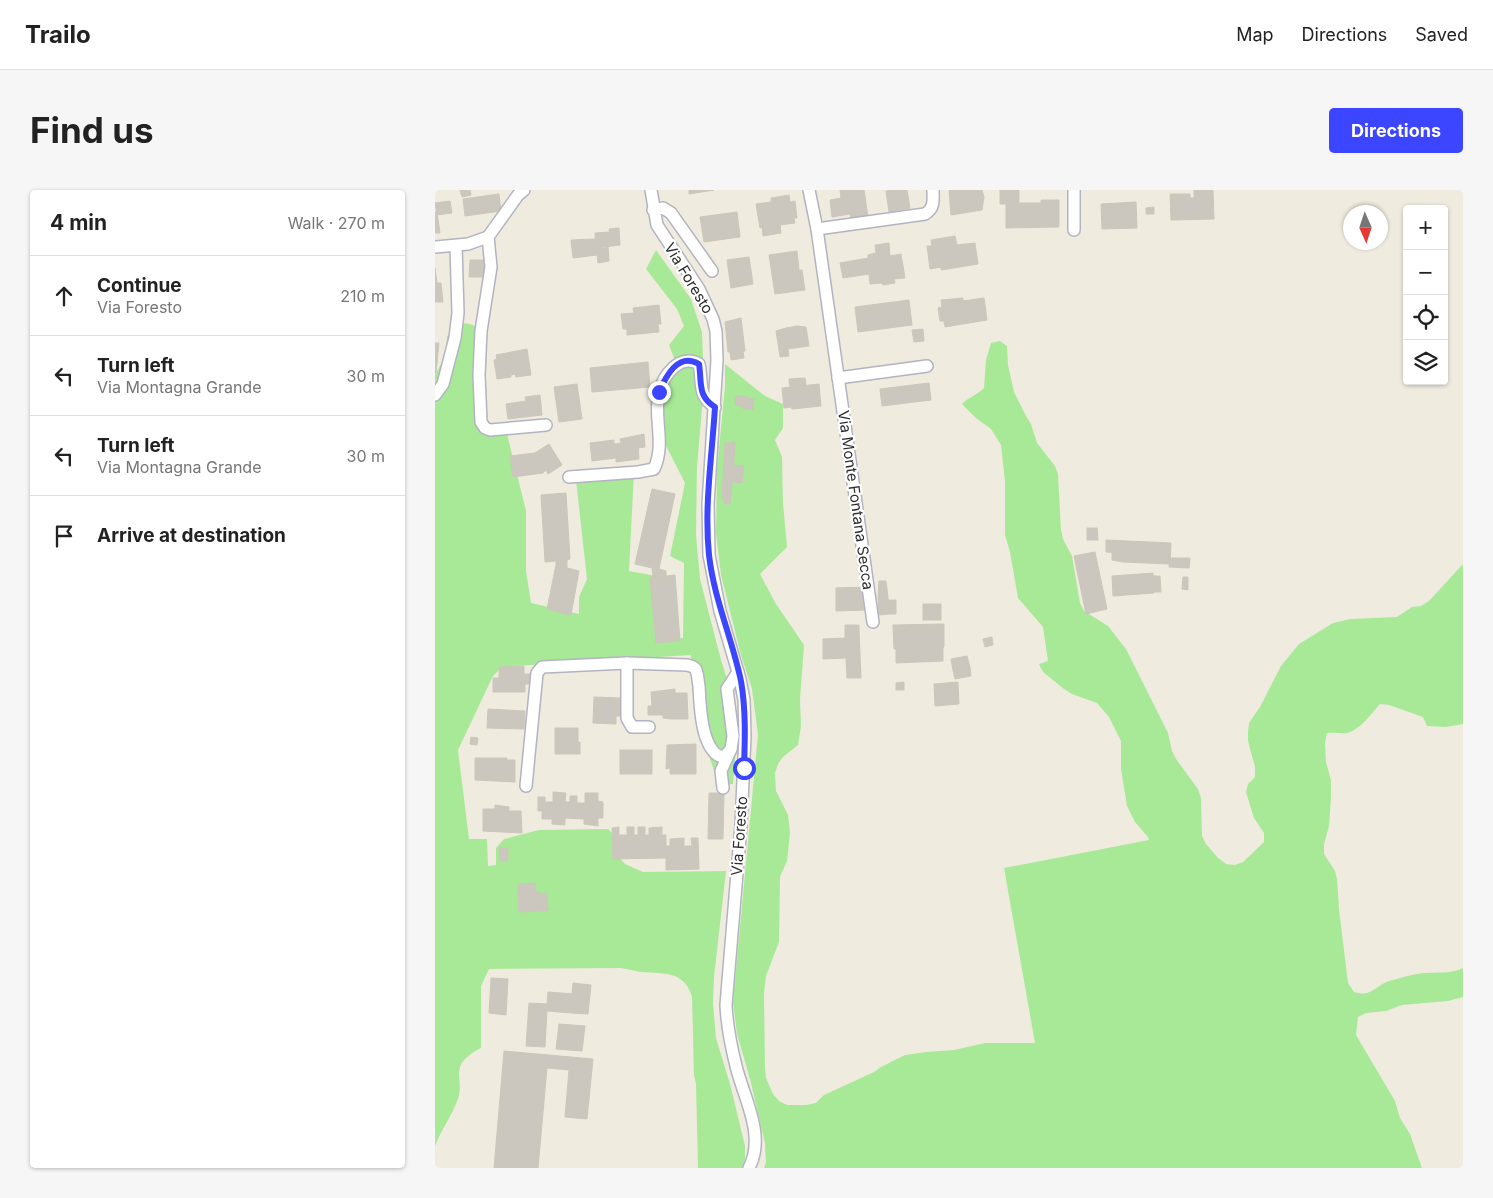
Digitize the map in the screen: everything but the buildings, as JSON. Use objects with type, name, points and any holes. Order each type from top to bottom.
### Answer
[{"type":"street","points":[[435,247],[456,246],[477,242],[488,237],[518,195],[524,190]]},
{"type":"street","name":"Via Foresto","points":[[651,190],[657,225],[699,289],[713,319],[717,360],[708,504],[709,555],[720,610],[738,672],[745,712],[744,768],[726,1005],[727,1027],[756,1136],[755,1149],[749,1168]]},
{"type":"street","name":"Via Monte Fontana Secca","points":[[809,190],[817,229],[873,622]]},
{"type":"street","points":[[817,229],[925,214],[933,206],[933,190]]},
{"type":"street","points":[[1074,190],[1074,230]]},
{"type":"street","points":[[653,210],[663,208],[671,213],[712,271]]},
{"type":"street","points":[[488,237],[491,267],[481,331],[479,375],[481,422],[485,428],[490,430],[546,425]]},
{"type":"street","points":[[435,395],[443,384],[455,338],[458,313],[456,246]]},
{"type":"street","points":[[569,477],[654,469],[659,458],[657,412],[659,392],[668,374],[678,363],[693,361],[699,364],[702,395],[706,402],[715,407]]},
{"type":"street","points":[[839,378],[927,366]]},
{"type":"street","points":[[526,786],[537,673],[542,667],[627,664],[693,666],[698,679],[702,719],[711,751],[719,756],[725,756],[731,749]]},
{"type":"street","points":[[627,664],[627,718],[632,727],[649,727]]},
{"type":"street","points":[[723,788],[721,772],[731,749],[733,736],[727,689],[738,672]]},
{"type":"green space","points":[[656,250],[691,299],[702,332],[704,385],[697,467],[696,535],[700,579],[732,694],[737,734],[733,784],[719,785],[710,759],[692,690],[691,655],[502,667],[493,676],[458,750],[469,839],[487,839],[488,866],[496,865],[496,848],[504,839],[539,830],[608,829],[617,838],[617,855],[625,864],[643,872],[726,871],[714,977],[713,1003],[716,1038],[730,1084],[745,1146],[745,1159],[742,1168],[698,1168],[692,997],[688,988],[684,982],[672,975],[621,968],[489,969],[481,986],[481,1048],[463,1061],[460,1067],[459,1095],[435,1146],[435,375],[446,355],[447,336],[465,323],[476,326],[481,408],[490,425],[507,434],[526,511],[526,571],[531,603],[579,614],[579,597],[587,579],[576,480],[634,472],[629,571],[656,576],[657,639],[683,638],[684,563],[670,556],[685,483],[663,440],[654,414],[670,380],[679,371],[669,345],[684,326],[677,309],[646,269]]},
{"type":"green space","points":[[1000,341],[1007,346],[1008,365],[1014,392],[1031,424],[1037,443],[1055,466],[1058,474],[1061,530],[1063,539],[1072,556],[1080,603],[1084,611],[1108,626],[1126,649],[1168,733],[1176,759],[1198,789],[1201,798],[1202,836],[1218,858],[1226,864],[1235,865],[1243,862],[1264,842],[1264,833],[1254,818],[1246,792],[1248,784],[1255,777],[1255,767],[1248,741],[1248,732],[1249,723],[1260,707],[1281,666],[1299,644],[1333,623],[1351,619],[1397,617],[1412,607],[1421,606],[1429,601],[1463,564],[1463,724],[1446,727],[1427,726],[1423,717],[1389,705],[1380,704],[1356,729],[1345,733],[1327,733],[1325,743],[1326,762],[1331,780],[1331,798],[1324,854],[1335,871],[1337,879],[1348,983],[1354,992],[1366,993],[1387,982],[1405,977],[1424,973],[1449,972],[1463,968],[1463,997],[1448,1001],[1402,1005],[1386,1011],[1366,1013],[1358,1017],[1356,1035],[1395,1101],[1400,1118],[1410,1134],[1422,1168],[764,1168],[766,1162],[765,1143],[737,1034],[733,1002],[758,734],[752,689],[741,655],[721,575],[716,533],[717,469],[725,386],[725,364],[765,396],[783,404],[783,428],[775,440],[782,457],[783,503],[787,547],[760,574],[776,604],[804,645],[800,699],[801,726],[798,745],[783,757],[775,773],[776,791],[788,815],[790,833],[787,861],[780,877],[779,942],[766,976],[764,994],[766,1078],[773,1094],[779,1101],[787,1105],[816,1103],[824,1095],[874,1072],[905,1055],[954,1050],[985,1043],[1035,1043],[1004,868],[1149,840],[1135,822],[1127,806],[1121,769],[1121,741],[1109,717],[1097,703],[1072,694],[1043,672],[1039,664],[1048,661],[1043,627],[1018,598],[1005,535],[1005,481],[1001,445],[991,429],[962,404],[984,388],[986,360],[991,343]]},
{"type":"route","points":[[659,392],[668,374],[678,363],[686,360],[693,361],[699,364],[702,395],[706,402],[715,407],[708,504],[709,555],[720,610],[740,679],[745,712],[744,768]]}]
